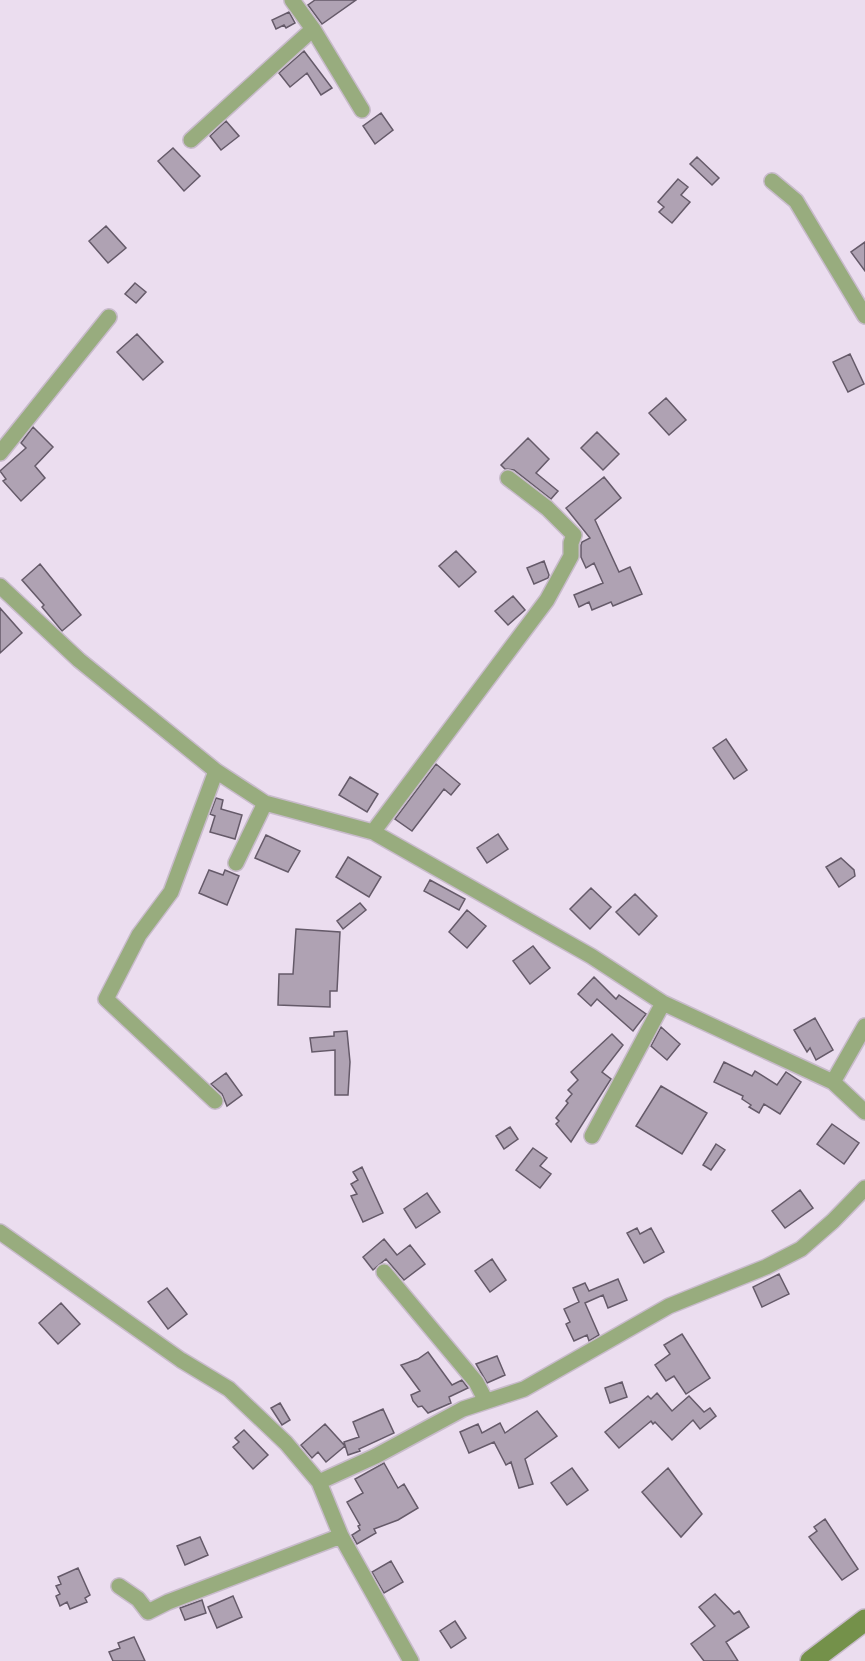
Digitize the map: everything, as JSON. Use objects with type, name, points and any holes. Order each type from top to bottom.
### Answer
[{"type":"street","points":[[292,0],[313,28],[362,110]]},
{"type":"street","points":[[191,140],[313,28]]},
{"type":"street","points":[[772,182],[796,201],[865,316]]},
{"type":"street","points":[[0,453],[109,317]]},
{"type":"street","points":[[374,832],[547,600],[571,556],[571,543],[574,536],[547,508],[508,478]]},
{"type":"street","points":[[0,586],[79,660],[216,771],[265,803],[374,832],[591,956],[663,1004],[833,1082],[865,1112]]},
{"type":"street","points":[[215,1101],[106,999],[140,935],[171,892],[216,771]]},
{"type":"street","points":[[236,863],[265,803]]},
{"type":"street","points":[[592,1136],[663,1004]]},
{"type":"street","points":[[833,1082],[865,1026]]},
{"type":"street","points":[[320,1482],[376,1456],[463,1409],[524,1389],[669,1306],[766,1267],[801,1249],[833,1221],[865,1188]]},
{"type":"street","points":[[0,1232],[33,1253],[181,1360],[229,1389],[286,1443],[320,1482],[342,1536],[411,1661]]},
{"type":"street","points":[[384,1272],[476,1382],[486,1401]]},
{"type":"street","points":[[119,1586],[138,1599],[148,1612],[168,1602],[342,1536]]},
{"type":"street","points":[[811,1661],[865,1620]]},
{"type":"building","points":[[315,0],[356,0],[322,24],[308,5]]},
{"type":"building","points":[[289,12],[295,23],[286,28],[284,25],[276,29],[272,20]]},
{"type":"building","points":[[304,51],[332,88],[321,95],[307,73],[290,87],[279,73]]},
{"type":"building","points":[[381,113],[393,130],[375,144],[363,126]]},
{"type":"building","points":[[226,121],[239,136],[221,150],[210,136]]},
{"type":"building","points":[[173,148],[200,176],[184,191],[158,161]]},
{"type":"building","points":[[697,157],[719,178],[712,185],[690,164]]},
{"type":"building","points":[[678,179],[688,187],[681,195],[690,202],[672,223],[659,212],[664,207],[658,202]]},
{"type":"building","points":[[106,226],[126,248],[108,263],[89,241]]},
{"type":"building","points":[[865,242],[865,271],[851,252]]},
{"type":"building","points":[[135,283],[146,292],[136,303],[125,294]]},
{"type":"building","points":[[137,334],[163,362],[143,380],[117,352]]},
{"type":"building","points":[[850,354],[864,384],[848,392],[833,362]]},
{"type":"building","points":[[666,398],[686,420],[669,435],[649,413]]},
{"type":"building","points":[[33,427],[53,447],[35,466],[45,478],[21,501],[3,481],[6,479],[0,471],[26,448],[21,443]]},
{"type":"building","points":[[597,432],[619,454],[603,470],[581,448]]},
{"type":"building","points":[[528,438],[549,459],[536,473],[558,491],[551,499],[514,470],[505,469],[501,465]]},
{"type":"building","points":[[604,477],[621,498],[595,520],[619,572],[630,567],[642,594],[613,606],[611,602],[592,610],[589,602],[579,607],[574,595],[603,583],[594,563],[586,568],[581,557],[581,545],[590,538],[566,508]]},
{"type":"building","points":[[456,551],[476,572],[459,587],[439,566]]},
{"type":"building","points":[[544,561],[548,578],[534,584],[527,568]]},
{"type":"building","points":[[40,564],[81,615],[62,631],[42,607],[44,605],[22,580]]},
{"type":"building","points":[[513,596],[525,610],[508,625],[495,611]]},
{"type":"building","points":[[0,608],[22,633],[0,653]]},
{"type":"building","points":[[726,739],[747,770],[734,779],[713,748]]},
{"type":"building","points":[[436,764],[460,784],[451,795],[444,789],[412,831],[395,819]]},
{"type":"building","points":[[350,777],[378,794],[367,812],[339,795]]},
{"type":"building","points":[[216,798],[223,800],[221,809],[242,815],[235,839],[210,832],[215,816],[210,814]]},
{"type":"building","points":[[498,834],[508,849],[487,863],[477,848]]},
{"type":"building","points":[[266,835],[300,851],[288,872],[255,858]]},
{"type":"building","points":[[348,857],[381,877],[369,897],[336,877]]},
{"type":"building","points":[[841,858],[854,870],[855,876],[839,887],[826,867]]},
{"type":"building","points":[[209,870],[223,875],[225,870],[239,876],[227,905],[199,893]]},
{"type":"building","points":[[430,880],[465,899],[459,910],[424,891]]},
{"type":"building","points":[[591,888],[611,907],[590,929],[570,909]]},
{"type":"building","points":[[635,894],[657,916],[639,935],[616,912]]},
{"type":"building","points":[[360,903],[366,910],[343,929],[337,921]]},
{"type":"building","points":[[467,910],[486,926],[467,948],[449,932]]},
{"type":"building","points":[[296,929],[340,932],[337,991],[330,991],[330,1007],[278,1005],[279,974],[293,974]]},
{"type":"building","points":[[533,946],[550,968],[530,984],[513,961]]},
{"type":"building","points":[[594,977],[616,999],[619,995],[646,1014],[633,1031],[597,999],[591,1006],[578,994]]},
{"type":"building","points":[[815,1018],[833,1050],[816,1060],[810,1048],[807,1052],[794,1030]]},
{"type":"building","points":[[661,1027],[680,1044],[667,1060],[651,1046]]},
{"type":"building","points":[[347,1031],[350,1062],[348,1095],[335,1095],[335,1050],[312,1052],[310,1038],[334,1036],[334,1032]]},
{"type":"building","points":[[612,1034],[623,1045],[602,1072],[611,1079],[571,1142],[556,1124],[559,1121],[556,1118],[572,1094],[568,1090],[578,1080],[571,1072]]},
{"type":"building","points":[[724,1062],[752,1076],[755,1071],[777,1085],[786,1072],[801,1082],[780,1114],[764,1104],[759,1113],[749,1107],[751,1105],[742,1099],[743,1096],[714,1082]]},
{"type":"building","points":[[226,1073],[242,1095],[227,1106],[222,1094],[211,1084]]},
{"type":"building","points":[[661,1086],[707,1113],[682,1154],[636,1126]]},
{"type":"building","points":[[832,1124],[859,1143],[844,1164],[817,1144]]},
{"type":"building","points":[[510,1127],[518,1139],[504,1149],[496,1136]]},
{"type":"building","points":[[716,1144],[725,1150],[711,1170],[703,1165]]},
{"type":"building","points":[[533,1148],[547,1158],[540,1166],[551,1174],[540,1188],[516,1170]]},
{"type":"building","points":[[362,1167],[383,1213],[363,1222],[351,1196],[357,1194],[351,1184],[358,1180],[353,1172]]},
{"type":"building","points":[[800,1190],[813,1208],[785,1228],[772,1211]]},
{"type":"building","points":[[427,1193],[440,1212],[416,1228],[404,1209]]},
{"type":"building","points":[[637,1228],[640,1234],[651,1228],[664,1252],[644,1263],[627,1233]]},
{"type":"building","points":[[384,1239],[397,1255],[410,1245],[425,1264],[404,1280],[386,1259],[373,1270],[363,1257]]},
{"type":"building","points":[[492,1259],[506,1280],[490,1292],[475,1271]]},
{"type":"building","points":[[779,1274],[789,1294],[762,1307],[753,1287]]},
{"type":"building","points":[[618,1279],[627,1300],[608,1308],[603,1295],[585,1303],[599,1335],[589,1341],[587,1335],[574,1341],[566,1324],[570,1322],[564,1309],[579,1302],[573,1288],[585,1283],[589,1291]]},
{"type":"building","points":[[167,1288],[187,1314],[168,1329],[148,1302]]},
{"type":"building","points":[[61,1303],[80,1324],[58,1344],[39,1323]]},
{"type":"building","points":[[682,1334],[710,1378],[686,1394],[674,1376],[666,1381],[655,1365],[670,1354],[664,1345]]},
{"type":"building","points":[[428,1352],[452,1385],[462,1380],[468,1388],[449,1397],[451,1403],[428,1413],[413,1401],[411,1395],[420,1391],[401,1365],[418,1359]]},
{"type":"building","points":[[497,1356],[505,1375],[487,1383],[476,1364]]},
{"type":"building","points":[[622,1382],[627,1397],[610,1403],[605,1388]]},
{"type":"building","points":[[657,1393],[672,1411],[689,1396],[704,1412],[710,1408],[716,1416],[700,1429],[693,1420],[672,1440],[655,1422],[653,1424],[651,1421],[619,1448],[605,1432],[648,1396],[651,1399]]},
{"type":"building","points":[[280,1403],[290,1420],[282,1425],[271,1408]]},
{"type":"building","points":[[383,1409],[394,1433],[348,1455],[344,1442],[359,1437],[353,1422]]},
{"type":"building","points":[[537,1411],[557,1436],[525,1459],[533,1484],[519,1488],[511,1462],[506,1465],[494,1442],[469,1453],[460,1432],[478,1424],[482,1433],[500,1423],[505,1433]]},
{"type":"building","points":[[325,1424],[345,1446],[326,1462],[318,1452],[312,1458],[301,1445]]},
{"type":"building","points":[[244,1430],[268,1455],[253,1469],[233,1447],[239,1442],[235,1438]]},
{"type":"building","points":[[384,1463],[398,1488],[404,1484],[418,1508],[398,1520],[374,1529],[376,1533],[357,1544],[352,1535],[360,1530],[358,1526],[360,1525],[347,1502],[363,1493],[355,1479]]},
{"type":"building","points":[[572,1468],[588,1490],[567,1505],[551,1483]]},
{"type":"building","points":[[668,1468],[702,1514],[681,1537],[642,1492]]},
{"type":"building","points":[[825,1519],[858,1569],[842,1580],[809,1537],[817,1531],[814,1527]]},
{"type":"building","points":[[200,1537],[208,1555],[185,1565],[177,1546]]},
{"type":"building","points":[[391,1561],[403,1582],[384,1593],[372,1572]]},
{"type":"building","points":[[78,1568],[90,1595],[85,1598],[87,1602],[70,1609],[67,1602],[60,1606],[56,1596],[60,1594],[56,1586],[61,1584],[58,1577]]},
{"type":"building","points":[[715,1594],[734,1614],[739,1611],[749,1627],[726,1642],[738,1661],[704,1661],[691,1644],[715,1626],[699,1607]]},
{"type":"building","points":[[233,1596],[242,1617],[217,1628],[208,1607]]},
{"type":"building","points":[[202,1600],[206,1613],[185,1620],[180,1608]]},
{"type":"building","points":[[455,1621],[466,1638],[451,1648],[440,1631]]},
{"type":"building","points":[[134,1637],[145,1661],[113,1661],[109,1652],[120,1648],[118,1643]]}]
